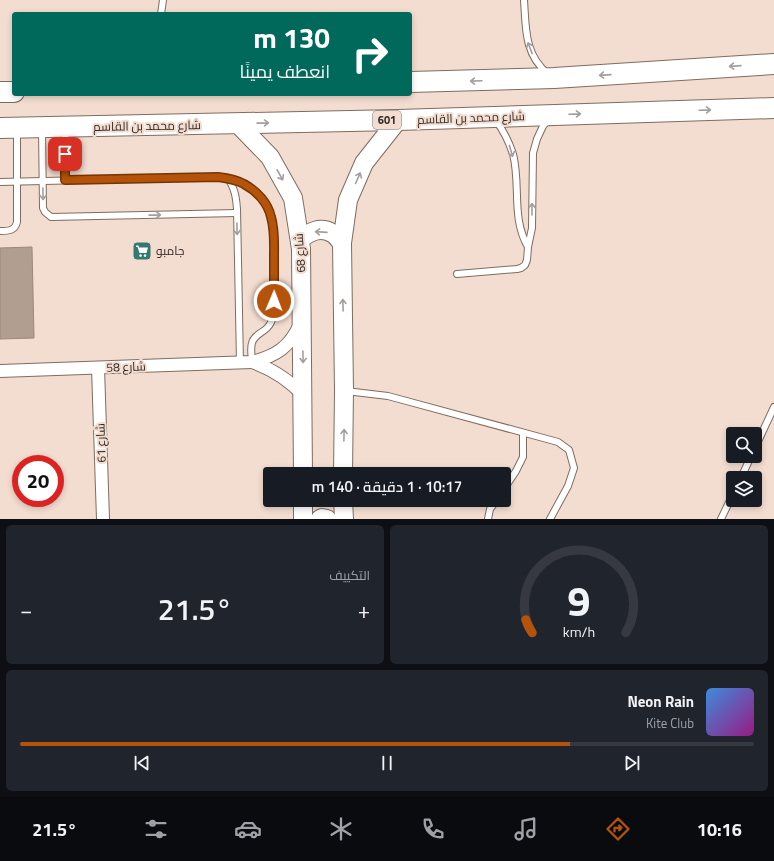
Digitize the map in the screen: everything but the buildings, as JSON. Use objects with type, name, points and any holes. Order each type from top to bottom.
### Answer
[{"type":"main road","points":[[412,82],[554,78],[774,64]]},
{"type":"main road","points":[[0,92],[12,92]]},
{"type":"main road","name":"شارع محمد بن القاسم","points":[[8,128],[398,120],[774,108]]},
{"type":"street","points":[[343,467],[344,390],[342,242],[348,200],[364,164],[398,120]]},
{"type":"street","name":"شارع 68","points":[[238,124],[270,157],[293,198],[301,249],[303,467]]},
{"type":"street","points":[[300,239],[309,232],[322,230],[333,234],[342,242]]},
{"type":"street","name":"شارع 58","points":[[0,371],[246,362],[265,359],[278,352],[288,344],[302,320]]},
{"type":"street","name":"شارع 58","points":[[246,362],[263,366],[280,374],[302,395]]},
{"type":"street","name":"شارع 61","points":[[98,368],[103,519]]},
{"type":"street","points":[[302,507],[302,519]]},
{"type":"street","points":[[343,507],[344,519]]},
{"type":"street","points":[[320,519],[327,519]]},
{"type":"lane","points":[[161,12],[163,0]]},
{"type":"lane","points":[[524,0],[527,38],[530,50],[544,71],[554,78]]},
{"type":"lane","points":[[457,274],[517,269],[525,265],[528,260],[528,247],[532,228],[533,153],[543,126],[552,115]]},
{"type":"lane","points":[[493,117],[502,128],[513,154],[518,223],[522,236],[528,247]]},
{"type":"lane","points":[[42,127],[43,208],[47,215],[237,213]]},
{"type":"lane","points":[[65,127],[65,180]]},
{"type":"lane","points":[[0,231],[14,229],[17,222],[17,181],[8,128]]},
{"type":"lane","points":[[0,182],[218,177],[228,178],[244,184],[257,193],[266,205],[271,216],[274,239],[273,316],[271,323],[267,328],[254,339],[246,362]]},
{"type":"lane","points":[[228,178],[235,192],[246,362]]},
{"type":"lane","points":[[344,390],[388,396],[558,442],[569,450],[574,468],[568,486],[550,519]]},
{"type":"lane","points":[[762,433],[774,407]]},
{"type":"lane","points":[[511,478],[523,457],[523,433]]},
{"type":"lane","points":[[488,519],[491,507]]},
{"type":"lane","points":[[721,519],[727,507]]},
{"type":"place","name":"جامبو","points":[[142,251]]},
{"type":"route","points":[[65,154],[65,180],[218,177],[228,178],[250,188],[257,193],[266,205],[271,216],[274,239],[274,301]]}]
